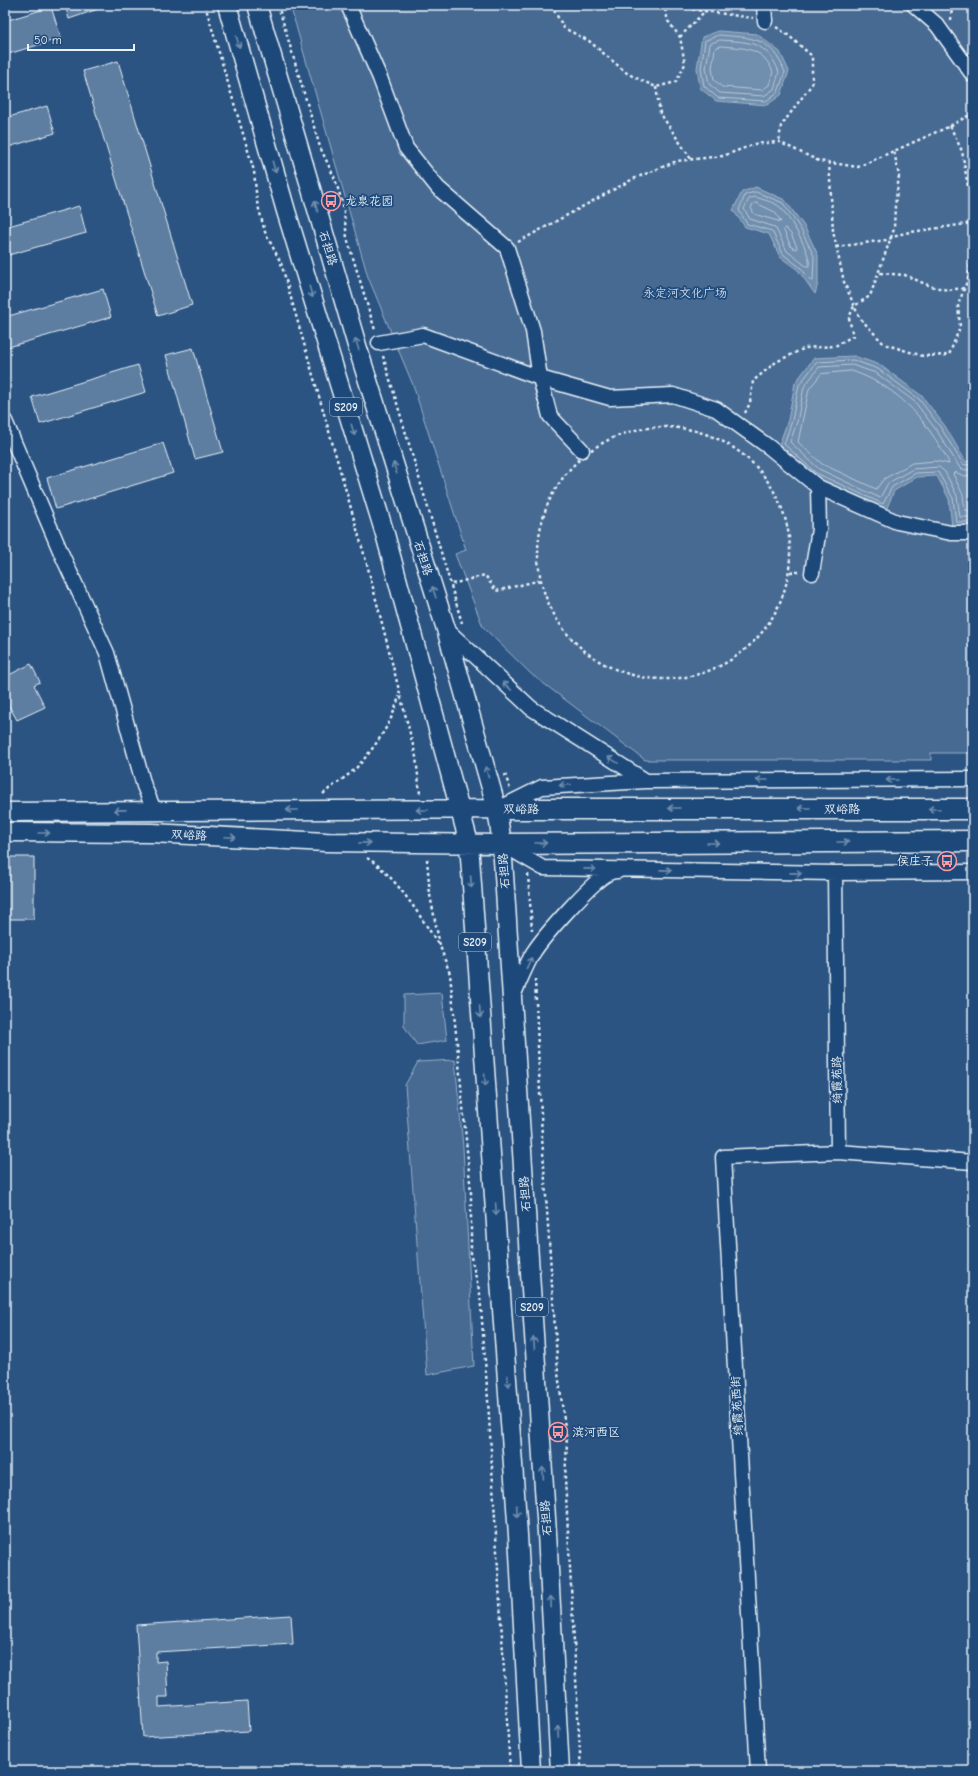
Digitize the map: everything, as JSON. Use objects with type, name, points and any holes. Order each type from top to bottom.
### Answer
[{"type":"highway","name":"双峪路","points":[[497,809],[973,809]]},
{"type":"highway","points":[[502,844],[973,841]]},
{"type":"main road","name":"S209","points":[[227,5],[286,211],[385,534],[469,843],[518,1527],[531,1771]]},
{"type":"main road","name":"石担路","points":[[257,5],[358,349],[446,630],[497,809],[502,844],[547,1533],[560,1771]]},
{"type":"main road","name":"双峪路","points":[[5,812],[497,809]]},
{"type":"main road","name":"双峪路","points":[[5,832],[152,834],[326,842],[502,844]]},
{"type":"street","points":[[348,5],[380,78],[406,148],[438,188],[507,248],[534,331],[540,378],[550,416],[582,450]]},
{"type":"street","points":[[764,5],[766,21]]},
{"type":"street","points":[[914,5],[937,25],[973,75]]},
{"type":"street","points":[[379,343],[423,335],[540,378],[610,398],[673,395],[716,409],[769,446],[818,487],[897,522],[951,533],[973,533]]},
{"type":"street","points":[[5,421],[62,556],[107,653],[144,786],[154,810]]},
{"type":"street","points":[[805,573],[819,529],[818,487]]},
{"type":"street","points":[[446,630],[531,708],[646,781]]},
{"type":"street","name":"双峪路","points":[[497,809],[542,787],[646,781],[973,779]]},
{"type":"street","points":[[502,844],[543,868],[835,873],[973,872]]},
{"type":"street","points":[[512,998],[533,953],[569,909],[609,873],[627,869]]},
{"type":"street","name":"绮霞苑路","points":[[835,873],[838,1152]]},
{"type":"street","points":[[838,1152],[973,1162]]},
{"type":"street","name":"绮霞苑西街","points":[[758,1771],[723,1156],[838,1152]]},
{"type":"path","points":[[205,5],[254,171],[257,202],[265,232],[281,263],[368,568],[399,696],[416,757],[422,810]]},
{"type":"path","points":[[551,5],[564,28],[589,41],[628,74],[656,87],[676,82],[685,64],[680,37],[668,21],[664,5]]},
{"type":"path","points":[[681,5],[690,9],[766,21],[788,35],[812,56],[812,84],[781,126],[779,142]]},
{"type":"path","points":[[680,37],[706,11]]},
{"type":"path","points":[[656,87],[660,113],[692,159]]},
{"type":"path","points":[[507,248],[633,180],[677,161],[723,156],[755,144],[779,142],[819,161],[858,167],[950,126],[973,113]]},
{"type":"path","points":[[950,126],[962,150],[973,216]]},
{"type":"path","points":[[739,425],[750,403],[753,381],[776,362],[804,348],[835,346],[853,336],[849,318],[854,306],[870,296],[880,273],[894,229],[899,176],[894,151]]},
{"type":"path","points":[[829,162],[833,231],[844,282],[859,317],[884,344],[923,356],[949,355],[960,327],[958,305],[964,288],[973,248]]},
{"type":"path","points":[[836,247],[891,238],[904,233],[973,223]]},
{"type":"path","points":[[880,273],[906,274],[930,286],[948,290],[964,288]]},
{"type":"path","points":[[673,427],[703,432],[731,445],[759,469],[779,500],[790,535],[790,572],[778,609],[756,640],[725,664],[688,677],[650,678],[612,668],[579,646],[555,616],[540,580],[538,545],[545,510],[561,479],[586,453],[612,437],[642,428],[673,427]]},
{"type":"path","points":[[790,572],[805,573]]},
{"type":"path","points":[[452,584],[485,575],[496,591],[540,580]]},
{"type":"path","points":[[305,810],[358,766],[381,737],[394,716],[399,696]]},
{"type":"path","points":[[426,843],[430,895],[440,946],[450,974],[471,1193],[471,1257],[480,1294],[497,1536],[510,1771]]},
{"type":"path","points":[[362,856],[370,859],[394,881],[410,901],[440,946]]},
{"type":"green space","name":"永定河文化广场","points":[[290,5],[973,5],[973,753],[931,753],[931,760],[645,760],[531,674],[483,627],[455,554],[466,550],[413,385],[368,277]]},
{"type":"green space","points":[[442,993],[447,1040],[417,1045],[404,1026],[404,995]]},
{"type":"green space","points":[[455,1060],[463,1147],[474,1366],[427,1375],[405,1085],[418,1062]]},
{"type":"water","points":[[718,31],[757,34],[780,52],[789,71],[781,95],[767,105],[716,101],[700,88],[697,68],[702,37]]},
{"type":"water","points":[[756,187],[785,200],[804,226],[818,255],[818,283],[815,294],[798,270],[780,257],[769,234],[745,227],[733,210],[742,192]]},
{"type":"water","points":[[854,356],[880,365],[922,396],[945,426],[966,462],[973,459],[973,526],[952,527],[949,499],[937,476],[917,477],[894,491],[886,510],[814,476],[779,445],[788,420],[795,383],[814,358]]},
{"type":"building","points":[[65,5],[100,5],[101,8],[69,19]]},
{"type":"building","points":[[51,7],[61,38],[5,55],[5,21]]},
{"type":"building","points":[[118,61],[192,305],[158,316],[83,71]]},
{"type":"building","points":[[47,106],[55,133],[5,148],[5,118]]},
{"type":"building","points":[[79,206],[86,233],[5,256],[5,227]]},
{"type":"building","points":[[103,289],[111,317],[5,348],[5,317]]},
{"type":"building","points":[[193,348],[223,452],[195,459],[166,355]]},
{"type":"building","points":[[138,365],[146,392],[40,424],[32,397]]},
{"type":"building","points":[[163,443],[173,473],[56,509],[47,478]]},
{"type":"building","points":[[31,664],[40,682],[34,685],[45,707],[17,720],[5,699],[5,677]]},
{"type":"building","points":[[6,857],[34,857],[34,919],[6,919]]},
{"type":"building","points":[[291,1615],[293,1644],[156,1652],[156,1662],[166,1661],[168,1697],[159,1697],[159,1707],[247,1701],[249,1731],[143,1737],[136,1625]]},
{"type":"place","name":"龙泉花园","points":[[331,201]]},
{"type":"place","name":"侯庄子","points":[[947,861]]},
{"type":"place","name":"滨河西区","points":[[558,1432]]}]
